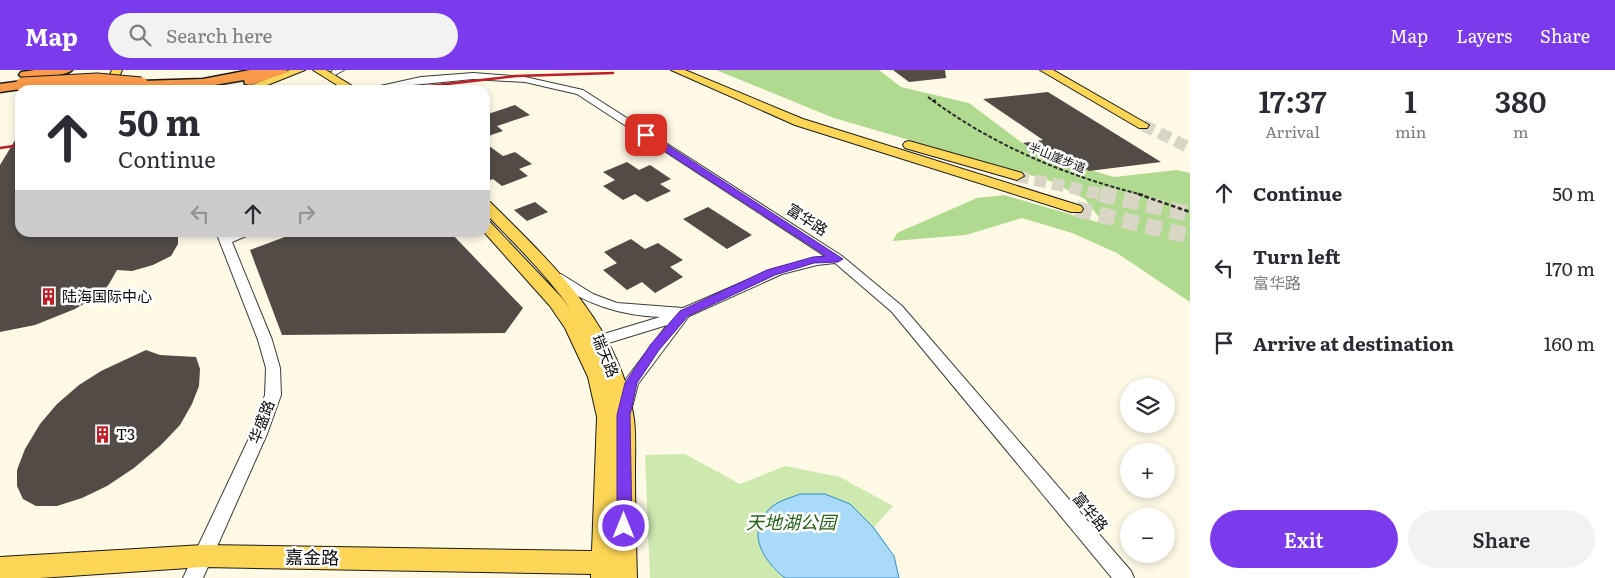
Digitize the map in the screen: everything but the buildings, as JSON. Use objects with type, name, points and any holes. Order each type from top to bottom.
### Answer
[{"type":"highway","points":[[0,78],[66,70]]},
{"type":"highway","points":[[23,85],[132,70]]},
{"type":"highway","points":[[143,71],[152,76],[184,79],[239,70]]},
{"type":"highway","points":[[23,85],[94,81],[141,85],[194,84],[247,76],[263,70]]},
{"type":"highway","points":[[229,85],[245,82],[281,70]]},
{"type":"highway","points":[[0,88],[15,86]]},
{"type":"main road","points":[[117,70],[114,77],[118,85]]},
{"type":"main road","points":[[259,85],[300,70]]},
{"type":"main road","points":[[318,70],[344,85]]},
{"type":"main road","points":[[676,70],[799,122],[1076,209]]},
{"type":"main road","points":[[697,70],[805,112],[1017,176]]},
{"type":"main road","points":[[1045,70],[1143,125]]},
{"type":"main road","points":[[1060,70],[1157,124]]},
{"type":"main road","points":[[336,71],[359,85]]},
{"type":"main road","name":"瑞天路","points":[[490,210],[556,277],[587,318],[597,377],[607,417],[614,570]]},
{"type":"main road","name":"瑞天路","points":[[490,230],[592,343],[615,376],[623,415],[614,570]]},
{"type":"main road","name":"嘉金路","points":[[0,569],[203,556],[614,570]]},
{"type":"street","name":"富华路","points":[[388,85],[463,72],[522,74],[552,81],[580,92],[838,259],[897,309],[1124,578]]},
{"type":"street","name":"华盛路","points":[[193,578],[259,434],[273,395],[273,368],[265,340],[223,237]]},
{"type":"street","points":[[592,343],[684,314],[771,272],[813,260],[838,259]]},
{"type":"street","points":[[556,277],[576,291],[604,306],[637,312],[684,314]]},
{"type":"street","points":[[623,415],[631,383],[655,347],[684,314]]},
{"type":"path","name":"半山崖步道","points":[[928,97],[963,123],[1043,163],[1097,184],[1157,199],[1190,212]]},
{"type":"path","points":[[932,101],[937,100]]},
{"type":"green space","points":[[716,70],[879,70],[901,87],[969,103],[1037,154],[1114,177],[1177,170],[1190,173],[1190,302],[1117,253],[1072,233],[1022,218],[966,235],[893,241],[897,233],[977,198],[1004,195],[1104,224],[1085,199],[1050,181],[834,118]]},
{"type":"green space","name":"天地湖公园","points":[[685,454],[740,484],[785,466],[840,477],[893,506],[874,527],[894,556],[899,578],[650,578],[645,455]]},
{"type":"water","points":[[800,494],[825,494],[850,504],[873,527],[894,556],[899,578],[785,578],[763,553],[758,534],[765,514],[774,505]]},
{"type":"tunnel","points":[[1143,125],[1190,148]]},
{"type":"tunnel","points":[[1017,176],[1106,195]]},
{"type":"tunnel","points":[[1100,194],[1190,214]]},
{"type":"tunnel","points":[[1076,209],[1190,236]]},
{"type":"railway","points":[[438,85],[516,76],[613,73]]},
{"type":"railway","points":[[0,148],[15,146]]},
{"type":"place","name":"陆海国际中心","points":[[48,297]]},
{"type":"place","name":"T3","points":[[102,435]]},
{"type":"route","points":[[624,526],[623,415],[631,383],[655,347],[684,314],[771,272],[813,260],[838,259],[646,135]]}]
